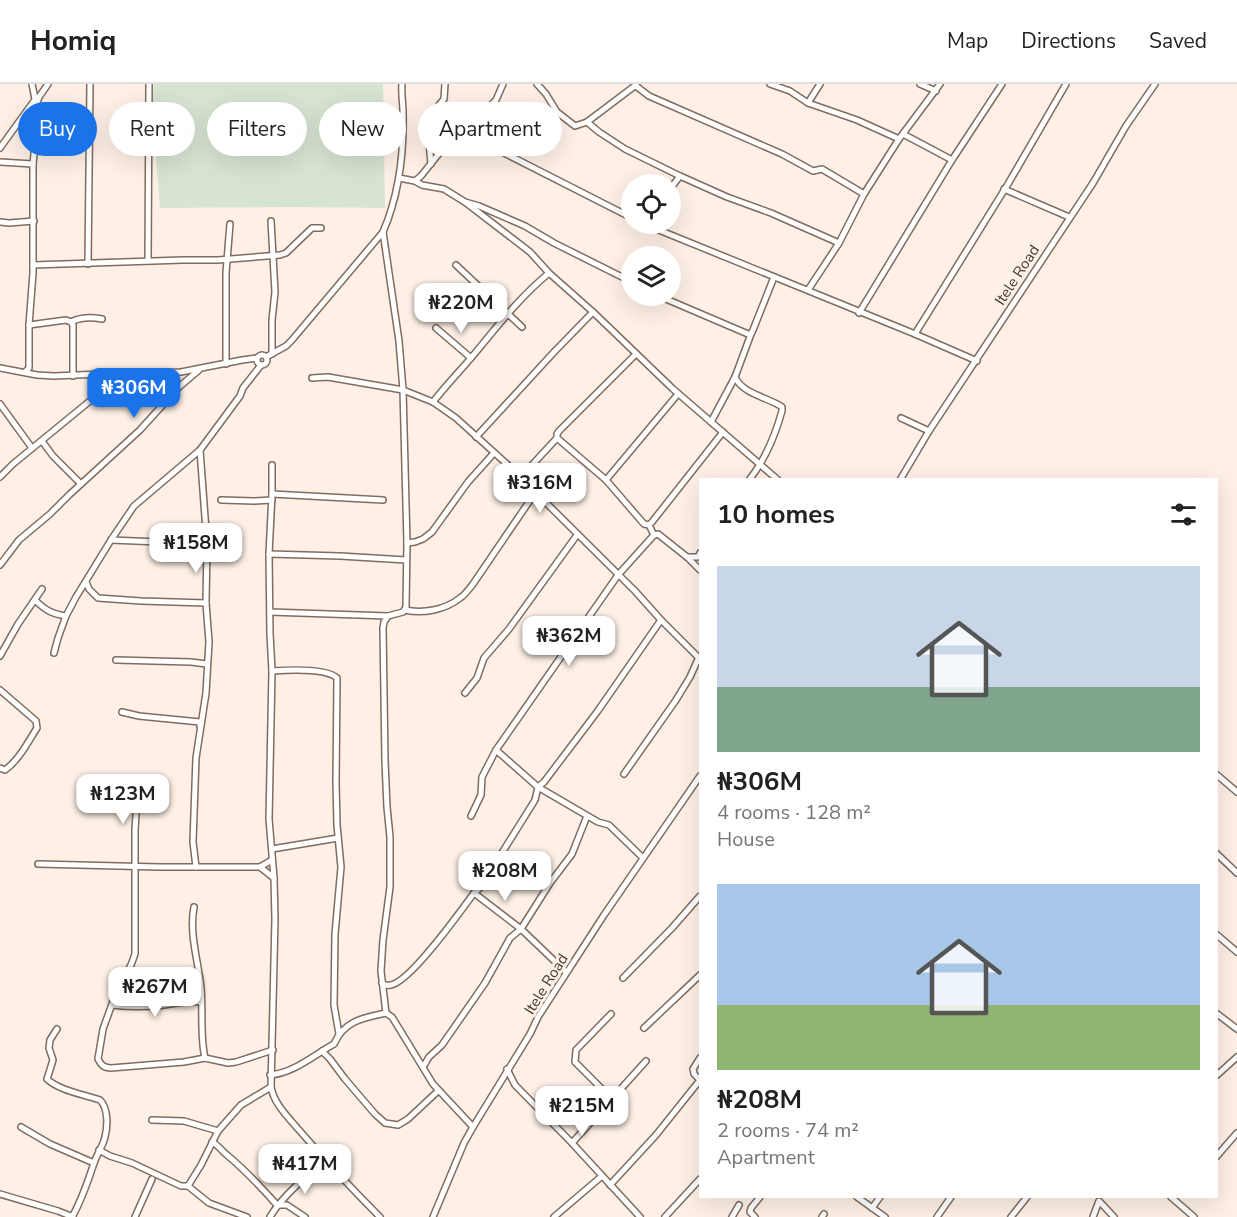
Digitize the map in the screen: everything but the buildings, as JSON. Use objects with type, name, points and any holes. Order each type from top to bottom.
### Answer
[{"type":"street","points":[[0,148],[35,99],[33,84]]},
{"type":"street","points":[[37,102],[48,84]]},
{"type":"street","points":[[88,264],[90,84]]},
{"type":"street","points":[[148,261],[149,84]]},
{"type":"street","points":[[0,368],[37,375],[73,376],[181,372],[257,358],[261,355],[269,356],[286,345],[383,232],[387,223],[399,178],[402,152],[402,84]]},
{"type":"street","points":[[431,165],[428,131],[432,112],[444,99],[445,84]]},
{"type":"street","points":[[494,102],[503,84]]},
{"type":"street","points":[[770,84],[790,91],[808,103],[901,137],[952,160]]},
{"type":"street","points":[[808,103],[820,84]]},
{"type":"street","points":[[920,84],[936,91]]},
{"type":"street","points":[[808,290],[839,243],[864,194],[901,137],[940,84]]},
{"type":"street","points":[[859,313],[952,160],[1002,84]]},
{"type":"street","points":[[915,334],[1066,84]]},
{"type":"street","name":"Itele Road","points":[[901,478],[929,431],[1093,183],[1126,126],[1155,84]]},
{"type":"street","points":[[539,85],[558,112],[574,126],[587,122],[637,85],[649,96],[782,154],[813,171],[822,169],[864,194]]},
{"type":"street","points":[[587,122],[625,149],[676,174]]},
{"type":"street","points":[[25,372],[29,368],[29,325],[33,273],[34,156]]},
{"type":"street","points":[[415,181],[437,156]]},
{"type":"street","points":[[511,156],[621,212]]},
{"type":"street","points":[[0,162],[33,164]]},
{"type":"street","points":[[681,176],[839,243]]},
{"type":"street","points":[[399,178],[444,189],[465,202],[530,252],[549,273],[678,394],[776,478]]},
{"type":"street","points":[[1004,189],[1070,217]]},
{"type":"street","points":[[465,202],[525,226],[621,276]]},
{"type":"street","points":[[0,222],[34,221]]},
{"type":"street","points":[[54,653],[66,616],[134,506],[200,450],[240,396],[243,388],[261,365],[266,364],[269,356],[274,292],[271,221]]},
{"type":"street","points":[[226,364],[227,259],[230,224]]},
{"type":"street","points":[[33,265],[218,260],[273,255],[286,253],[312,228],[321,228]]},
{"type":"street","points":[[383,232],[399,341],[403,390],[407,543],[405,610]]},
{"type":"street","points":[[670,234],[977,361]]},
{"type":"street","points":[[456,265],[522,327]]},
{"type":"street","points":[[434,402],[449,381],[520,299],[549,273]]},
{"type":"street","points":[[711,422],[735,377],[774,277]]},
{"type":"street","points":[[681,306],[742,333],[751,333]]},
{"type":"street","points":[[476,437],[593,312]]},
{"type":"street","points":[[29,325],[66,320],[71,322],[92,317],[102,319]]},
{"type":"street","points":[[71,322],[73,326],[73,376]]},
{"type":"street","points":[[436,328],[471,358]]},
{"type":"street","points":[[520,478],[558,438],[559,430],[636,354]]},
{"type":"street","points":[[257,358],[261,365]]},
{"type":"street","points":[[0,565],[20,540],[140,430],[178,387],[200,368]]},
{"type":"street","points":[[0,477],[124,373]]},
{"type":"street","points":[[312,378],[328,377],[403,390],[434,402],[456,418],[494,453],[699,656]]},
{"type":"street","points":[[735,377],[738,384],[744,388],[782,407],[771,444],[761,465],[751,478]]},
{"type":"street","points":[[606,480],[678,394]]},
{"type":"street","points":[[0,404],[32,448]]},
{"type":"street","points":[[901,418],[929,431]]},
{"type":"street","points":[[649,525],[723,432]]},
{"type":"street","points":[[558,438],[606,480],[644,524],[649,525],[654,536]]},
{"type":"street","points":[[42,441],[53,456],[81,484]]},
{"type":"street","points":[[196,758],[206,693],[209,642],[206,603],[207,544],[200,450]]},
{"type":"street","points":[[407,543],[423,539],[432,532],[468,482],[494,453]]},
{"type":"street","points":[[272,465],[269,554],[272,671],[269,819],[275,919],[271,1087],[281,1109],[320,1155],[380,1217]]},
{"type":"street","points":[[270,612],[388,616],[405,610],[417,612],[434,610],[453,603],[462,597],[473,584],[535,493]]},
{"type":"street","points":[[221,501],[254,501],[272,497],[383,500]]},
{"type":"street","points":[[471,816],[481,795],[482,777],[496,750],[618,575],[654,536],[658,534],[699,569]]},
{"type":"street","points":[[465,693],[477,678],[484,658],[509,629],[577,535]]},
{"type":"street","points":[[111,540],[207,544]]},
{"type":"street","points":[[269,554],[406,560]]},
{"type":"street","points":[[687,557],[698,557],[699,555]]},
{"type":"street","points":[[86,582],[88,590],[98,598],[206,603]]},
{"type":"street","points":[[0,656],[42,589]]},
{"type":"street","points":[[35,600],[51,613],[66,616]]},
{"type":"street","points":[[386,1013],[382,983],[383,940],[390,887],[390,837],[385,762],[383,628],[388,616]]},
{"type":"street","points":[[382,983],[392,985],[415,969],[480,888],[535,800],[538,787],[544,783],[597,712],[661,620]]},
{"type":"street","points":[[624,774],[676,700],[699,659]]},
{"type":"street","points":[[116,660],[207,664]]},
{"type":"street","points":[[272,671],[319,672],[332,674],[337,678],[336,782],[341,867],[335,934],[334,1005],[339,1034]]},
{"type":"street","points":[[0,690],[38,724],[22,751],[9,767],[5,770],[0,768]]},
{"type":"street","points":[[122,712],[139,716],[200,722],[196,758],[193,842],[195,867]]},
{"type":"street","points":[[496,750],[538,787],[598,822],[609,825],[643,858]]},
{"type":"street","points":[[1218,776],[1237,792]]},
{"type":"street","name":"Itele Road","points":[[433,1217],[464,1143],[507,1069],[566,972],[699,777]]},
{"type":"street","points":[[138,784],[135,830],[135,954],[116,993],[103,1029],[99,1059],[103,1066],[111,1068],[205,1059],[228,1063],[273,1050]]},
{"type":"street","points":[[423,1067],[442,1045],[484,983],[510,939],[521,929],[550,883],[572,854],[587,816]]},
{"type":"street","points":[[272,849],[338,838]]},
{"type":"street","points":[[1218,855],[1237,873]]},
{"type":"street","points":[[38,864],[260,867],[272,860]]},
{"type":"street","points":[[260,867],[274,878]]},
{"type":"street","points":[[474,893],[521,929],[566,972]]},
{"type":"street","points":[[623,978],[699,897]]},
{"type":"street","points":[[194,907],[192,914],[193,945],[201,986],[205,1059]]},
{"type":"street","points":[[1218,936],[1237,952]]},
{"type":"street","points":[[644,1028],[699,976]]},
{"type":"street","points":[[112,1005],[131,1007],[201,1002]]},
{"type":"street","points":[[270,1075],[282,1073],[302,1064],[334,1044],[336,1037],[356,1020],[386,1013],[392,1017],[438,1091],[473,1127]]},
{"type":"street","points":[[611,1014],[576,1050],[575,1062],[612,1099]]},
{"type":"street","points":[[1218,1015],[1237,1029]]},
{"type":"street","points":[[0,1194],[56,1214],[72,1217],[105,1138],[107,1120],[104,1104],[100,1100],[62,1088],[47,1079],[53,1058],[49,1044],[51,1036],[57,1029]]},
{"type":"street","points":[[322,1051],[385,1123],[398,1125],[408,1119],[438,1091]]},
{"type":"street","points":[[1218,1074],[1237,1056]]},
{"type":"street","points":[[699,1060],[693,1069],[699,1079]]},
{"type":"street","points":[[572,1143],[646,1061]]},
{"type":"street","points":[[507,1069],[515,1085],[640,1217]]},
{"type":"street","points":[[610,1185],[656,1135],[699,1081]]},
{"type":"street","points":[[188,1186],[218,1131],[242,1105],[271,1087]]},
{"type":"street","points":[[152,1120],[184,1121],[218,1131]]},
{"type":"street","points":[[21,1127],[50,1144],[94,1163]]},
{"type":"street","points":[[1218,1155],[1237,1133]]},
{"type":"street","points":[[212,1142],[237,1163],[277,1205],[287,1205],[304,1217]]},
{"type":"street","points":[[99,1150],[181,1186],[188,1186],[209,1203],[247,1217]]},
{"type":"street","points":[[317,1168],[320,1155]]},
{"type":"street","points":[[270,1217],[277,1205],[317,1168],[327,1162]]},
{"type":"street","points":[[555,1217],[602,1176]]},
{"type":"street","points":[[135,1217],[152,1179]]},
{"type":"street","points":[[665,1217],[699,1180]]},
{"type":"street","points":[[755,1217],[750,1212],[759,1198]]},
{"type":"street","points":[[858,1198],[885,1217]]},
{"type":"street","points":[[872,1208],[879,1198]]},
{"type":"street","points":[[937,1217],[950,1198]]},
{"type":"street","points":[[1011,1217],[1025,1198]]},
{"type":"street","points":[[1172,1198],[1194,1217]]},
{"type":"street","points":[[1093,1217],[1097,1199]]},
{"type":"street","points":[[1097,1199],[1114,1217]]},
{"type":"street","points":[[732,1217],[739,1205]]},
{"type":"green space","points":[[154,84],[383,84],[383,102],[319,102],[319,156],[384,156],[385,208],[160,208],[156,156],[195,156],[195,102],[152,102]]}]
